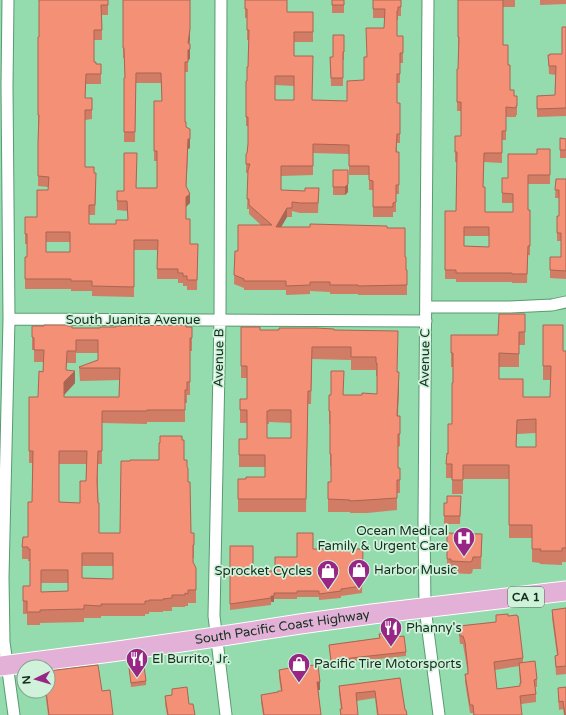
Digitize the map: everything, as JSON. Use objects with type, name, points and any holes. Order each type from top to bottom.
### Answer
[{"type":"highway","name":"South Pacific Coast Highway","points":[[4,665],[111,652],[372,614],[566,591]]},
{"type":"street","points":[[8,0],[3,86],[9,319],[3,577],[4,665],[14,715]]},
{"type":"street","name":"Avenue B","points":[[221,0],[220,320],[214,616],[226,715]]},
{"type":"street","name":"Avenue C","points":[[428,0],[424,522],[425,608],[439,715]]},
{"type":"street","points":[[426,307],[510,307],[552,305],[566,302]]},
{"type":"street","name":"South Juanita Avenue","points":[[9,319],[426,321]]},
{"type":"building","points":[[39,0],[108,0],[108,5],[101,5],[102,30],[94,30],[94,62],[96,62],[96,64],[101,64],[101,74],[86,74],[85,98],[92,98],[92,110],[85,110],[85,167],[94,167],[94,173],[96,173],[95,205],[89,205],[89,224],[116,224],[116,220],[128,220],[127,201],[117,201],[117,191],[124,191],[124,153],[137,153],[136,188],[157,188],[157,151],[154,151],[154,101],[162,101],[161,73],[136,73],[135,132],[124,132],[125,78],[123,48],[123,0],[190,0],[190,29],[188,43],[190,44],[190,49],[188,50],[188,62],[185,62],[185,122],[186,127],[190,129],[190,139],[188,139],[186,186],[190,194],[186,197],[186,219],[190,219],[190,244],[198,244],[197,280],[187,280],[187,276],[183,276],[183,273],[178,273],[178,269],[157,269],[158,240],[134,240],[134,287],[92,286],[92,281],[71,281],[71,279],[25,279],[27,234],[25,234],[25,217],[37,217],[37,190],[48,190],[49,177],[38,176]],"holes":[[[46,232],[70,232],[70,252],[46,252]]]},
{"type":"building","points":[[245,0],[287,0],[287,12],[313,12],[313,32],[294,32],[294,56],[313,56],[312,100],[347,101],[347,81],[364,80],[364,57],[367,57],[366,28],[384,28],[385,9],[373,9],[373,0],[401,0],[401,7],[398,7],[397,11],[397,36],[403,36],[403,53],[400,53],[400,74],[397,74],[397,103],[400,103],[400,134],[397,134],[396,152],[399,152],[399,185],[396,185],[396,202],[393,203],[393,207],[373,207],[373,181],[369,180],[369,166],[349,166],[349,145],[313,144],[313,166],[281,166],[281,190],[305,191],[305,188],[319,188],[318,203],[292,202],[292,208],[287,208],[276,227],[310,227],[310,224],[387,226],[387,228],[405,228],[407,285],[358,286],[330,285],[330,282],[310,282],[310,285],[286,286],[286,281],[244,281],[244,279],[234,275],[235,251],[238,251],[238,225],[272,225],[249,205],[249,199],[247,199],[248,170],[250,164],[246,164],[248,117],[246,117],[246,81],[249,30],[247,30],[247,9],[245,9]],"holes":[[[275,76],[294,76],[294,100],[275,100]]]},
{"type":"building","points":[[332,0],[344,0],[344,5],[332,5]]},
{"type":"building","points":[[458,0],[503,0],[503,45],[508,45],[510,90],[514,90],[514,96],[517,96],[517,106],[516,108],[506,107],[506,131],[502,131],[502,153],[484,153],[483,187],[485,187],[485,212],[513,212],[513,194],[502,193],[502,178],[508,178],[508,154],[537,154],[537,149],[550,149],[550,175],[528,175],[530,246],[528,246],[527,274],[456,273],[456,270],[445,270],[445,211],[456,211],[457,152],[455,152],[455,136],[461,136],[461,102],[457,102]],"holes":[[[464,227],[489,227],[489,247],[464,246]]]},
{"type":"building","points":[[562,27],[566,27],[566,108],[537,109],[537,96],[555,95],[556,66],[549,66],[548,55],[562,54]]},
{"type":"building","points":[[333,35],[344,35],[343,78],[331,78],[330,57],[333,57]]},
{"type":"building","points":[[560,138],[566,139],[566,150],[560,150]]},
{"type":"building","points":[[333,170],[348,170],[348,184],[345,187],[333,187]]},
{"type":"building","points":[[556,179],[566,179],[566,271],[550,270],[550,257],[561,257],[561,233],[557,233],[557,216],[559,216],[559,190],[555,190]]},
{"type":"building","points":[[499,314],[525,314],[525,332],[519,332],[519,354],[499,353],[499,379],[523,379],[523,397],[550,397],[551,366],[543,366],[543,325],[563,325],[563,351],[566,351],[566,548],[562,548],[562,551],[540,551],[541,549],[532,549],[532,525],[509,525],[509,465],[463,465],[463,480],[452,480],[452,464],[446,464],[447,453],[448,454],[448,424],[452,424],[453,353],[451,353],[451,335],[498,335]],"holes":[[[536,419],[536,447],[516,447],[517,420]]]},
{"type":"building","points":[[67,325],[72,326],[72,328],[100,328],[116,326],[186,325],[186,327],[192,327],[192,338],[190,338],[190,382],[187,382],[187,390],[185,390],[185,410],[102,411],[102,451],[98,451],[97,481],[99,533],[120,533],[121,461],[159,460],[160,436],[182,436],[182,440],[184,440],[184,460],[187,460],[188,482],[190,482],[191,533],[194,533],[193,562],[196,568],[196,590],[188,590],[188,594],[172,595],[172,598],[163,600],[145,601],[145,604],[101,604],[101,606],[84,605],[84,609],[40,610],[40,612],[27,612],[27,601],[23,601],[23,586],[30,586],[30,549],[28,549],[28,547],[22,547],[23,537],[28,537],[28,502],[32,502],[33,451],[29,451],[29,397],[38,397],[39,371],[43,372],[44,350],[34,350],[32,326]],"holes":[[[76,340],[98,340],[98,360],[79,367],[120,368],[119,397],[64,397],[64,382],[75,371],[66,370],[67,351],[76,351]],[[59,451],[87,451],[86,481],[80,481],[80,503],[59,502]],[[82,553],[113,553],[113,579],[82,578]],[[41,570],[68,570],[68,591],[41,592]]]},
{"type":"building","points":[[241,327],[260,327],[260,330],[279,330],[279,328],[316,328],[334,330],[398,331],[397,372],[399,372],[397,416],[400,416],[400,434],[398,434],[398,468],[400,468],[400,480],[397,480],[397,498],[350,501],[328,499],[328,482],[331,482],[329,395],[331,395],[331,371],[344,371],[343,395],[362,395],[362,393],[377,394],[377,363],[376,357],[351,357],[351,347],[312,347],[311,391],[308,391],[306,499],[238,499],[238,479],[246,479],[246,477],[265,477],[265,455],[239,455],[239,439],[247,439],[247,410],[240,410],[240,399],[247,399],[247,366],[241,366]],"holes":[[[291,410],[291,438],[267,438],[267,411]]]},
{"type":"building","points":[[447,496],[461,496],[460,516],[444,516],[444,503],[447,503]]},
{"type":"building","points":[[297,533],[313,533],[313,549],[363,549],[362,586],[319,594],[319,591],[274,593],[274,596],[271,596],[271,598],[230,604],[230,546],[253,546],[253,571],[275,571],[275,557],[297,557]]},
{"type":"building","points":[[447,533],[482,534],[481,557],[473,557],[472,561],[470,562],[451,561],[451,559],[447,559]]},
{"type":"building","points":[[566,608],[566,666],[556,667],[555,656],[558,655],[552,610]]},
{"type":"building","points":[[508,614],[508,616],[518,616],[523,658],[494,662],[497,689],[520,686],[519,663],[535,661],[537,679],[534,680],[536,694],[520,696],[522,715],[474,715],[473,705],[470,705],[465,674],[468,674],[468,669],[465,642],[463,636],[460,636],[459,626],[496,622],[496,615]]},
{"type":"building","points":[[396,632],[396,637],[404,636],[406,652],[331,661],[329,645],[380,638],[379,634]]},
{"type":"building","points":[[98,665],[102,691],[110,690],[113,715],[49,715],[47,699],[56,699],[56,670]]},
{"type":"building","points":[[318,665],[320,682],[317,682],[321,715],[264,715],[261,695],[282,691],[279,670],[300,666]]},
{"type":"building","name":"El Burrito, Jr.","points":[[144,666],[146,681],[131,683],[129,668]]},
{"type":"building","points":[[400,678],[407,715],[378,715],[375,691],[356,693],[358,715],[341,715],[340,709],[342,709],[339,686]]},
{"type":"building","points":[[187,687],[189,704],[193,704],[195,715],[168,715],[165,696],[172,695],[172,689]]},
{"type":"building","points":[[566,687],[565,715],[563,701],[559,702],[558,688]]},
{"type":"place","name":"Ocean Medical Family & Urgent Care","points":[[464,558]]},
{"type":"place","name":"Sprocket Cycles","points":[[328,590]]},
{"type":"place","name":"Harbor Music","points":[[359,590]]},
{"type":"place","name":"Phanny's","points":[[391,648]]},
{"type":"place","name":"El Burrito, Jr.","points":[[137,678]]},
{"type":"place","name":"Pacific Tire Motorsports","points":[[299,684]]}]
